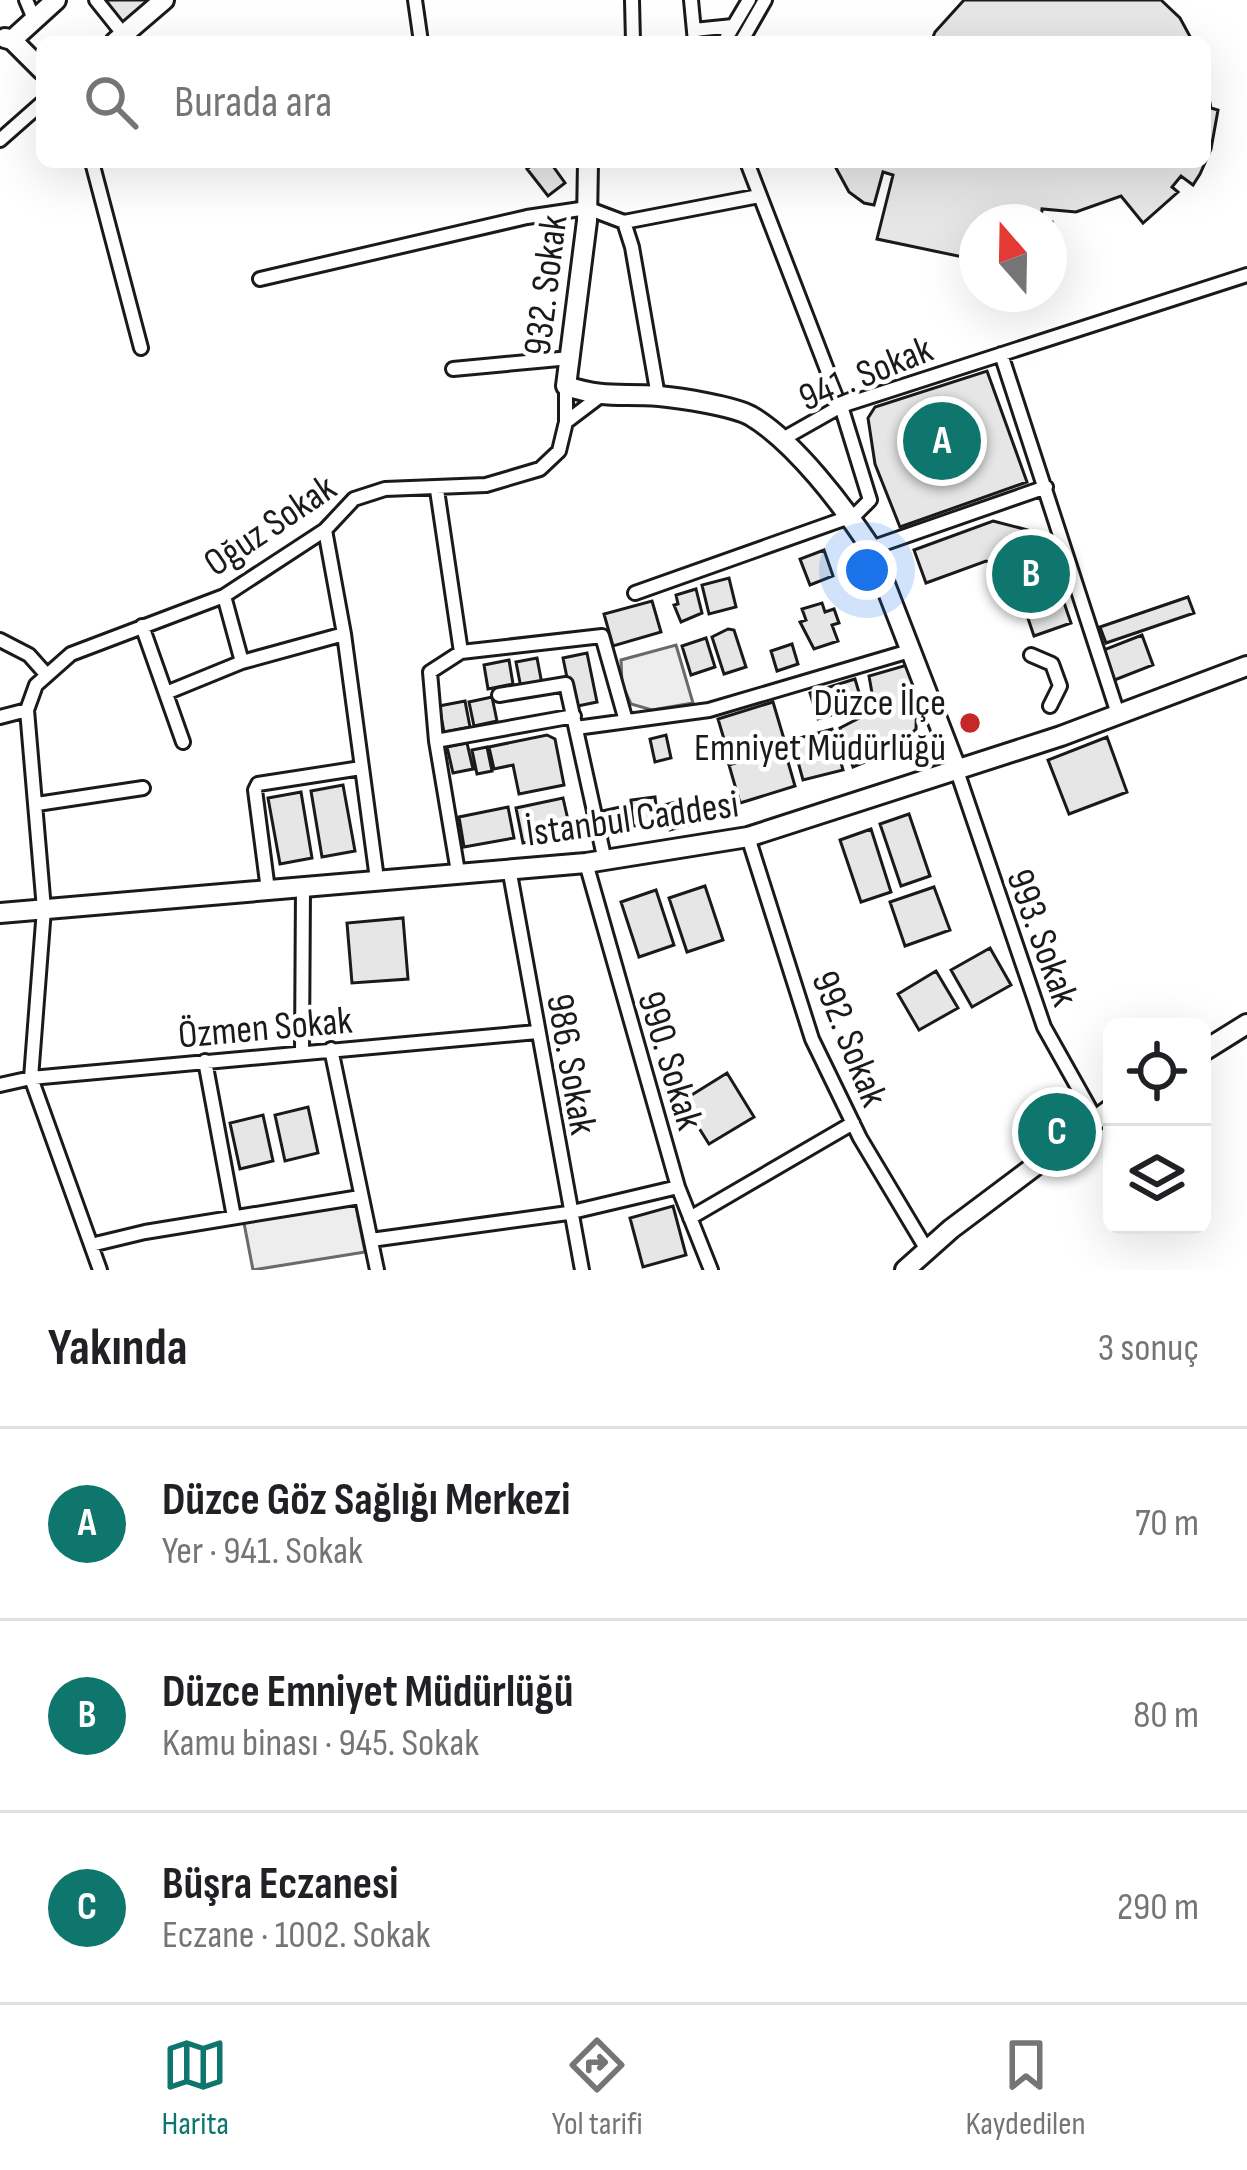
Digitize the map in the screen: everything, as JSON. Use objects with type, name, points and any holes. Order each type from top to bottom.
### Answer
[{"type":"street","points":[[26,0],[34,20]]},
{"type":"street","points":[[36,66],[4,42],[56,0]]},
{"type":"street","points":[[96,0],[118,36]]},
{"type":"street","points":[[123,36],[164,0]]},
{"type":"street","points":[[415,0],[420,36]]},
{"type":"street","points":[[632,0],[633,36]]},
{"type":"street","points":[[691,0],[694,36],[733,26]]},
{"type":"street","points":[[727,36],[749,0]]},
{"type":"street","points":[[744,36],[765,0]]},
{"type":"street","points":[[0,140],[36,108]]},
{"type":"street","points":[[94,168],[141,348]]},
{"type":"street","name":"932. Sokak","points":[[588,168],[566,386],[599,397],[658,396],[748,413],[782,440],[872,548],[956,768]]},
{"type":"street","points":[[635,593],[850,516],[864,509],[871,495],[749,168]]},
{"type":"street","points":[[260,279],[527,217],[587,208],[623,222],[759,196]]},
{"type":"street","points":[[623,222],[632,247],[658,396]]},
{"type":"street","name":"941. Sokak","points":[[782,440],[841,406],[1247,275]]},
{"type":"street","points":[[1001,354],[1118,714]]},
{"type":"street","points":[[453,369],[569,358]]},
{"type":"street","points":[[566,386],[566,422]]},
{"type":"street","name":"Oğuz Sokak","points":[[45,673],[70,654],[224,596],[325,530],[355,499],[386,489],[487,485],[540,469],[559,451],[566,422],[599,397]]},
{"type":"street","points":[[872,548],[1046,487]]},
{"type":"street","points":[[436,490],[461,652]]},
{"type":"street","points":[[325,530],[377,879]]},
{"type":"street","points":[[224,596],[242,662]]},
{"type":"street","points":[[142,626],[184,742]]},
{"type":"street","points":[[166,693],[242,662],[344,634]]},
{"type":"street","points":[[458,872],[436,741],[430,672],[461,652],[602,636],[626,722]]},
{"type":"street","points":[[0,640],[29,656],[45,673],[27,710],[44,909],[31,1078],[100,1270]]},
{"type":"street","points":[[436,741],[709,710],[913,650]]},
{"type":"street","points":[[1031,655],[1052,664],[1060,686],[1050,706]]},
{"type":"street","name":"İstanbul Caddesi","points":[[0,913],[595,862],[748,837],[1246,670]]},
{"type":"street","points":[[499,695],[566,684],[575,722]]},
{"type":"street","points":[[0,717],[27,710]]},
{"type":"street","name":"990. Sokak","points":[[575,722],[595,862],[678,1187],[711,1270]]},
{"type":"street","points":[[268,890],[258,784],[361,768]]},
{"type":"street","name":"993. Sokak","points":[[956,768],[1044,1027],[1103,1112]]},
{"type":"street","points":[[37,804],[143,788]]},
{"type":"street","name":"992. Sokak","points":[[748,837],[812,1039],[853,1123],[927,1250]]},
{"type":"street","name":"986. Sokak","points":[[509,868],[582,1270]]},
{"type":"street","points":[[302,1052],[303,887]]},
{"type":"street","name":"Özmen Sokak","points":[[0,1085],[31,1078],[537,1032]]},
{"type":"street","points":[[1211,1048],[1244,1032]]},
{"type":"street","points":[[331,1049],[377,1270]]},
{"type":"street","points":[[205,1061],[234,1217]]},
{"type":"street","points":[[905,1270],[1103,1114]]},
{"type":"street","points":[[690,1218],[853,1123]]},
{"type":"street","points":[[371,1240],[568,1213],[678,1187]]},
{"type":"street","points":[[92,1245],[360,1197]]},
{"type":"shaded area","points":[[676,645],[693,703],[652,710],[631,704],[622,684],[621,660]]},
{"type":"shaded area","points":[[355,1202],[365,1252],[253,1270],[244,1223]]},
{"type":"building","points":[[104,0],[152,0],[124,24]]},
{"type":"building","points":[[964,0],[1161,0],[1180,18],[1190,36],[933,36]]},
{"type":"building","points":[[1211,108],[1218,110],[1211,149]]},
{"type":"building","points":[[554,168],[565,183],[548,196],[527,169]]},
{"type":"building","points":[[836,168],[1203,168],[1193,185],[1181,176],[1172,187],[1178,192],[1143,223],[1121,196],[1076,212],[1067,211],[1067,204],[959,204],[959,256],[877,239],[893,175],[883,172],[874,205],[849,192]]},
{"type":"building","points":[[987,371],[1027,482],[900,527],[875,464],[868,418],[875,407]]},
{"type":"building","points":[[993,521],[1028,530],[1045,547],[1071,623],[1034,636],[1016,583],[1001,566],[986,561],[926,583],[914,550]]},
{"type":"building","points":[[824,550],[833,576],[810,585],[800,559]]},
{"type":"building","points":[[729,578],[736,607],[709,614],[702,585]]},
{"type":"building","points":[[696,589],[702,613],[681,622],[674,605],[678,604],[676,595]]},
{"type":"building","points":[[1188,597],[1194,613],[1106,643],[1100,627]]},
{"type":"building","points":[[652,601],[661,632],[613,646],[604,614]]},
{"type":"building","points":[[822,603],[825,612],[834,609],[839,623],[832,625],[838,641],[814,649],[800,622],[806,620],[802,609]]},
{"type":"building","points":[[734,630],[746,667],[724,674],[712,637]]},
{"type":"building","points":[[1142,635],[1153,665],[1112,681],[1101,651]]},
{"type":"building","points":[[706,638],[715,667],[691,675],[682,646]]},
{"type":"building","points":[[792,644],[798,664],[777,671],[771,651]]},
{"type":"building","points":[[587,653],[597,702],[573,707],[563,658]]},
{"type":"building","points":[[537,658],[542,684],[521,688],[516,662]]},
{"type":"building","points":[[509,660],[513,684],[488,689],[484,665]]},
{"type":"building","points":[[907,665],[917,694],[916,729],[895,750],[853,767],[840,728],[875,710],[869,676]]},
{"type":"building","points":[[855,679],[863,706],[818,719],[810,693]]},
{"type":"building","points":[[492,697],[497,721],[474,726],[469,702]]},
{"type":"building","points":[[465,701],[470,727],[444,732],[439,706]]},
{"type":"building","points":[[773,702],[784,739],[729,756],[718,719]]},
{"type":"building","points":[[832,729],[843,770],[803,780],[792,740]]},
{"type":"building","points":[[547,735],[555,739],[564,785],[519,794],[513,765],[494,769],[489,747]]},
{"type":"building","points":[[666,735],[671,758],[655,762],[650,739]]},
{"type":"building","points":[[1107,737],[1127,792],[1069,814],[1048,760]]},
{"type":"building","points":[[467,743],[473,769],[453,773],[447,747]]},
{"type":"building","points":[[487,747],[492,771],[477,774],[472,750]]},
{"type":"building","points":[[784,748],[795,786],[740,803],[729,765]]},
{"type":"building","points":[[343,785],[355,851],[322,857],[311,791]]},
{"type":"building","points":[[301,792],[312,858],[280,864],[268,798]]},
{"type":"building","points":[[655,797],[658,823],[633,826],[631,800]]},
{"type":"building","points":[[563,798],[571,833],[523,843],[516,808]]},
{"type":"building","points":[[683,800],[689,825],[670,830],[664,805]]},
{"type":"building","points":[[508,807],[514,838],[464,847],[459,817]]},
{"type":"building","points":[[620,807],[627,831],[604,837],[598,812]]},
{"type":"building","points":[[909,814],[930,876],[901,886],[880,824]]},
{"type":"building","points":[[871,829],[891,892],[861,902],[840,840]]},
{"type":"building","points":[[705,886],[723,940],[687,952],[669,898]]},
{"type":"building","points":[[934,887],[950,930],[905,946],[890,902]]},
{"type":"building","points":[[656,890],[674,945],[639,957],[621,902]]},
{"type":"building","points":[[403,918],[408,979],[352,983],[347,923]]},
{"type":"building","points":[[990,948],[1011,985],[972,1007],[951,970]]},
{"type":"building","points":[[936,971],[958,1008],[919,1030],[898,994]]},
{"type":"building","points":[[727,1073],[754,1117],[709,1144],[682,1101]]},
{"type":"building","points":[[308,1107],[318,1153],[285,1161],[275,1115]]},
{"type":"building","points":[[263,1115],[273,1161],[240,1169],[230,1123]]},
{"type":"building","points":[[673,1206],[686,1255],[643,1267],[630,1218]]},
{"type":"place","name":"Düzce Göz Sağlığı Merkezi","points":[[942,441]]},
{"type":"place","name":"Düzce Emniyet Müdürlüğü","points":[[1031,574]]},
{"type":"place","name":"Düzce İlçe Emniyet Müdürlüğü","points":[[970,723]]},
{"type":"place","name":"Büşra Eczanesi","points":[[1057,1132]]}]
